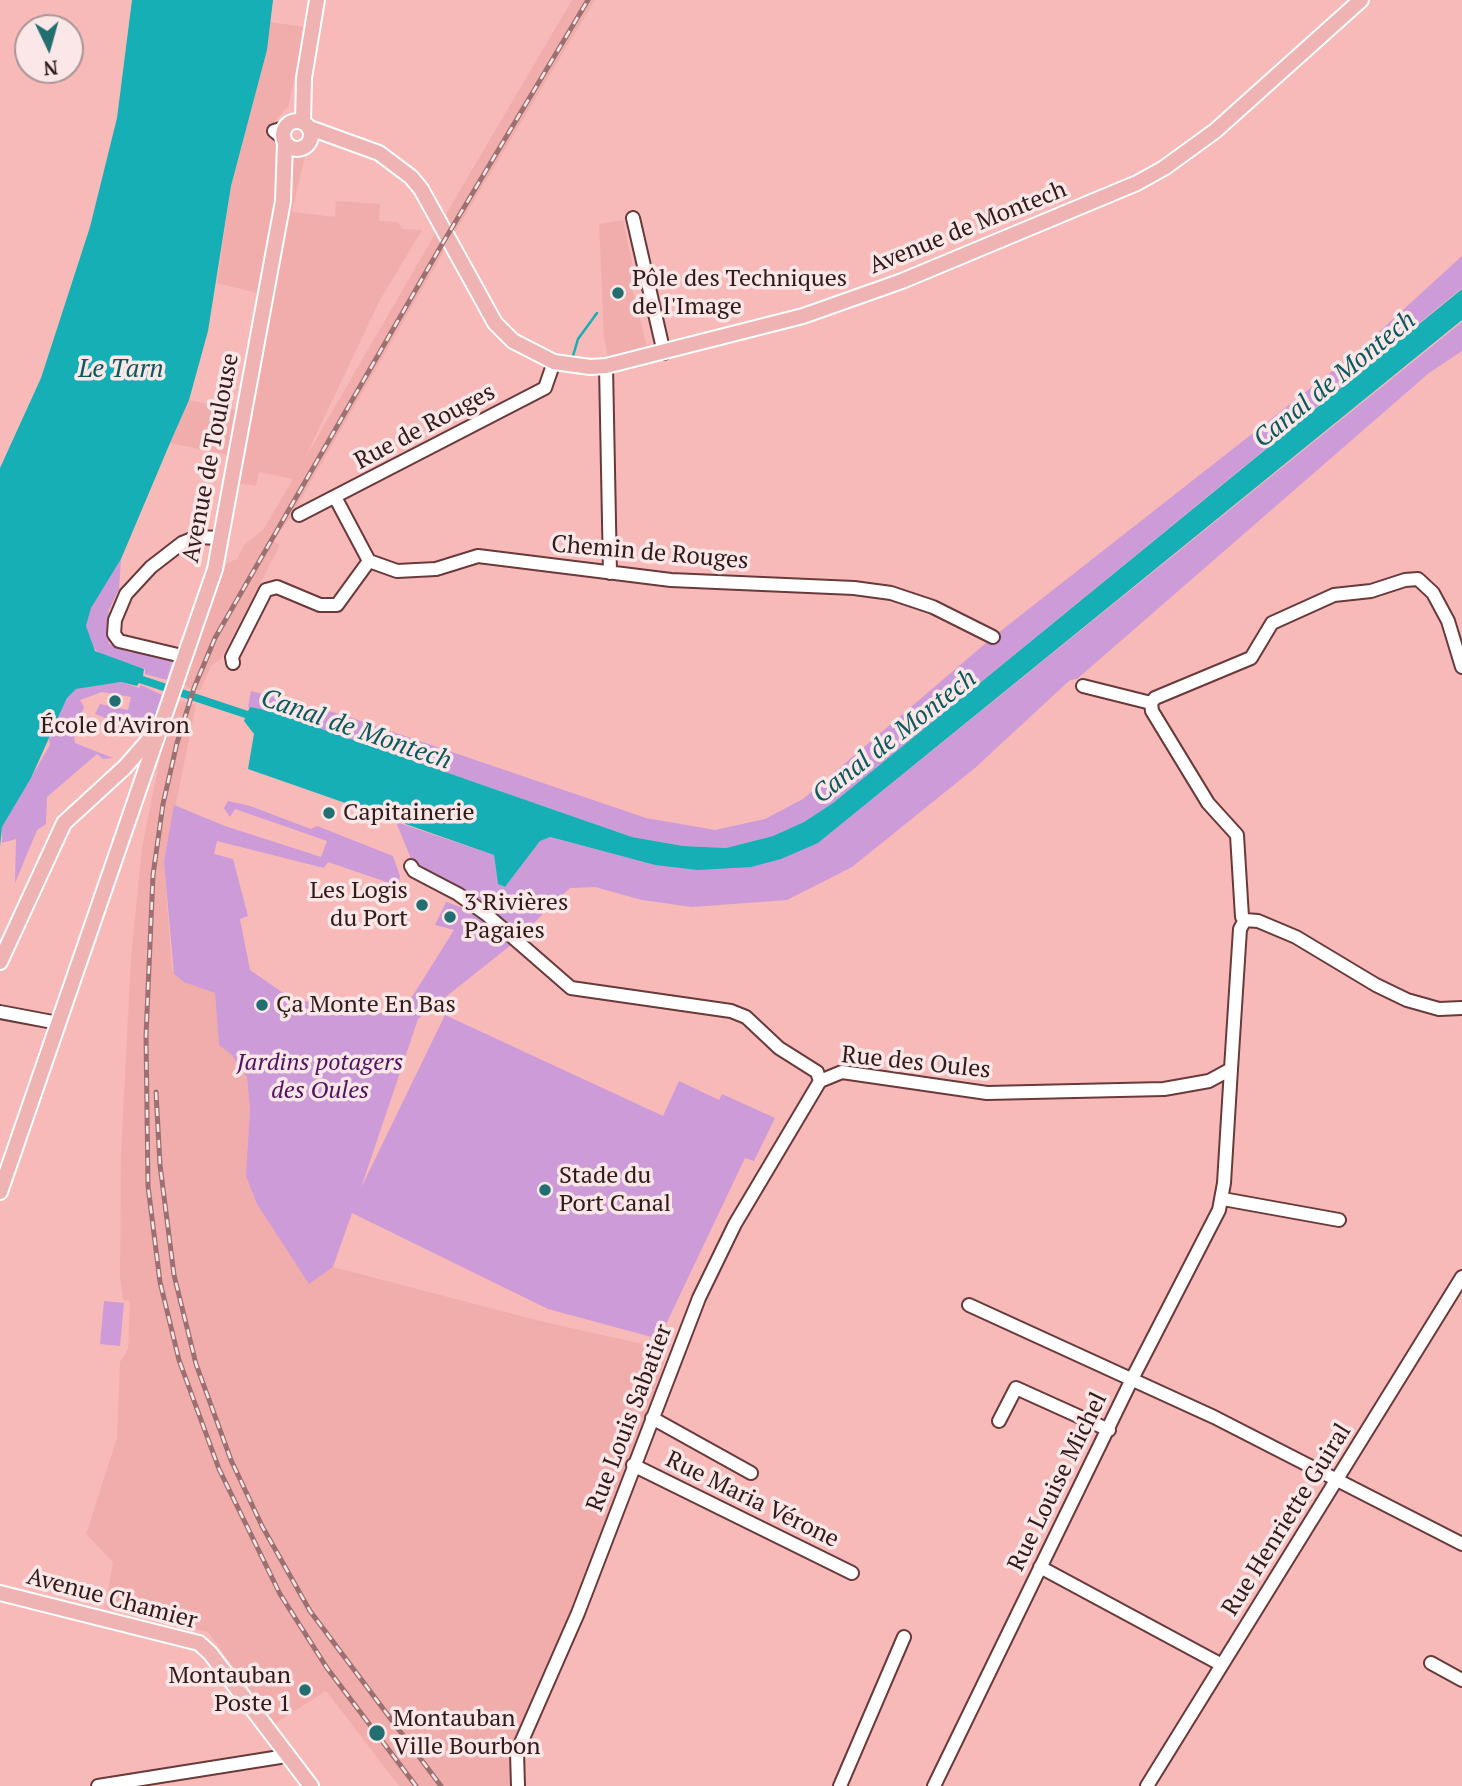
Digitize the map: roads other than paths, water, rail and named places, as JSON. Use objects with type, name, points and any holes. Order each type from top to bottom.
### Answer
[{"type":"main road","name":"Avenue de Toulouse","points":[[0,1192],[139,792],[173,681],[215,569],[317,0]]},
{"type":"main road","name":"Avenue de Montech","points":[[293,130],[347,140],[379,153],[411,177],[421,189],[495,323],[513,341],[554,362],[590,368],[664,353],[803,316],[902,281],[1137,183],[1164,168],[1215,131],[1361,0]]},
{"type":"main road","name":"Avenue de Toulouse","points":[[283,201],[304,146],[293,130]]},
{"type":"main road","points":[[293,130],[292,148],[304,146]]},
{"type":"main road","name":"Avenue de Montech","points":[[304,146],[347,140]]},
{"type":"main road","points":[[0,962],[64,823],[150,740],[163,718]]},
{"type":"main road","points":[[120,771],[131,769],[140,778],[139,792]]},
{"type":"main road","name":"Avenue Chamier","points":[[0,1593],[199,1643],[210,1653],[287,1754],[303,1783]]},
{"type":"street","points":[[633,218],[664,353]]},
{"type":"street","name":"Rue de Rouges","points":[[299,516],[545,388],[554,362]]},
{"type":"street","points":[[606,366],[610,573]]},
{"type":"street","points":[[233,663],[232,657],[266,590],[277,587],[320,605],[337,605],[369,561],[335,497]]},
{"type":"street","points":[[182,656],[119,641],[114,635],[115,620],[126,594],[151,567],[182,543],[197,537],[220,538]]},
{"type":"street","name":"Chemin de Rouges","points":[[369,561],[397,571],[416,572],[478,556],[671,580],[854,588],[891,593],[933,607],[993,637]]},
{"type":"street","points":[[1083,686],[1151,704],[1166,694],[1251,658],[1272,623],[1334,595],[1371,591],[1405,580],[1418,579],[1433,593],[1448,621],[1462,667]]},
{"type":"street","points":[[1151,704],[1152,711],[1208,803],[1237,835],[1241,908],[1245,920]]},
{"type":"street","name":"Rue des Oules","points":[[411,866],[414,871],[458,894],[486,914],[577,992],[731,1011],[746,1017],[779,1048],[817,1072],[820,1081],[842,1072],[987,1093],[1071,1093],[1188,1086],[1209,1081],[1231,1069]]},
{"type":"street","points":[[1245,920],[1258,921],[1296,937],[1376,985],[1407,1000],[1439,1009],[1462,1009]]},
{"type":"street","points":[[1231,1069],[1240,929],[1245,920]]},
{"type":"street","points":[[0,1012],[58,1023]]},
{"type":"street","name":"Rue Louise Michel","points":[[934,1786],[1132,1379],[1223,1199],[1231,1069]]},
{"type":"street","name":"Rue Louis Sabatier","points":[[517,1786],[517,1752],[578,1613],[699,1298],[728,1239],[820,1081]]},
{"type":"street","points":[[1223,1199],[1339,1220]]},
{"type":"street","name":"Rue Henriette Guiral","points":[[1147,1786],[1462,1276]]},
{"type":"street","points":[[969,1305],[1214,1417],[1462,1544]]},
{"type":"street","points":[[999,1421],[1016,1388],[1109,1430]]},
{"type":"street","points":[[652,1418],[751,1474]]},
{"type":"street","name":"Rue Maria Vérone","points":[[633,1465],[852,1573]]},
{"type":"street","points":[[1040,1567],[1222,1665]]},
{"type":"street","points":[[840,1786],[904,1637]]},
{"type":"street","points":[[1431,1662],[1462,1680]]},
{"type":"street","points":[[98,1786],[148,1782],[280,1758],[287,1754]]},
{"type":"water","name":"Le Tarn","points":[[132,0],[273,0],[267,50],[231,186],[208,331],[189,400],[121,559],[91,608],[86,626],[95,651],[144,669],[143,676],[248,711],[250,707],[270,711],[632,837],[683,846],[726,848],[773,836],[804,822],[833,803],[1462,289],[1462,320],[818,843],[781,859],[751,867],[698,870],[655,865],[550,837],[540,841],[505,887],[498,884],[494,855],[248,769],[254,734],[244,721],[245,718],[139,683],[137,686],[121,682],[76,689],[67,698],[31,778],[2,827],[0,847],[0,468],[41,378],[90,227],[117,118]]},
{"type":"waterway","points":[[573,356],[578,339],[597,313]]},
{"type":"railway","points":[[416,1786],[327,1668],[280,1594],[219,1469],[179,1360],[160,1282],[148,1186],[146,1036],[153,875],[163,804],[177,743],[194,688],[215,638],[441,246],[588,0]]},
{"type":"railway","points":[[156,1092],[160,1165],[174,1275],[196,1364],[231,1460],[262,1526],[310,1611],[441,1786]]},
{"type":"place","name":"Pôle des Techniques de l'Image","points":[[618,293]]},
{"type":"place","name":"École d'Aviron","points":[[115,701]]},
{"type":"place","name":"Capitainerie","points":[[329,813]]},
{"type":"place","name":"Les Logis du Port","points":[[422,905]]},
{"type":"place","name":"3 Rivières Pagaies","points":[[450,917]]},
{"type":"place","name":"Ça Monte En Bas","points":[[262,1005]]},
{"type":"place","name":"Stade du Port Canal","points":[[545,1190]]},
{"type":"place","name":"Montauban Poste 1","points":[[305,1690]]},
{"type":"place","name":"Montauban Ville Bourbon","points":[[377,1733]]},
{"type":"water label","name":"Canal de Montech","points":[[1335,380]]},
{"type":"water label","name":"Canal de Montech","points":[[356,730]]},
{"type":"water label","name":"Canal de Montech","points":[[895,737]]},
{"type":"park label","name":"Jardins potagers des Oules","points":[[320,1077]]}]
